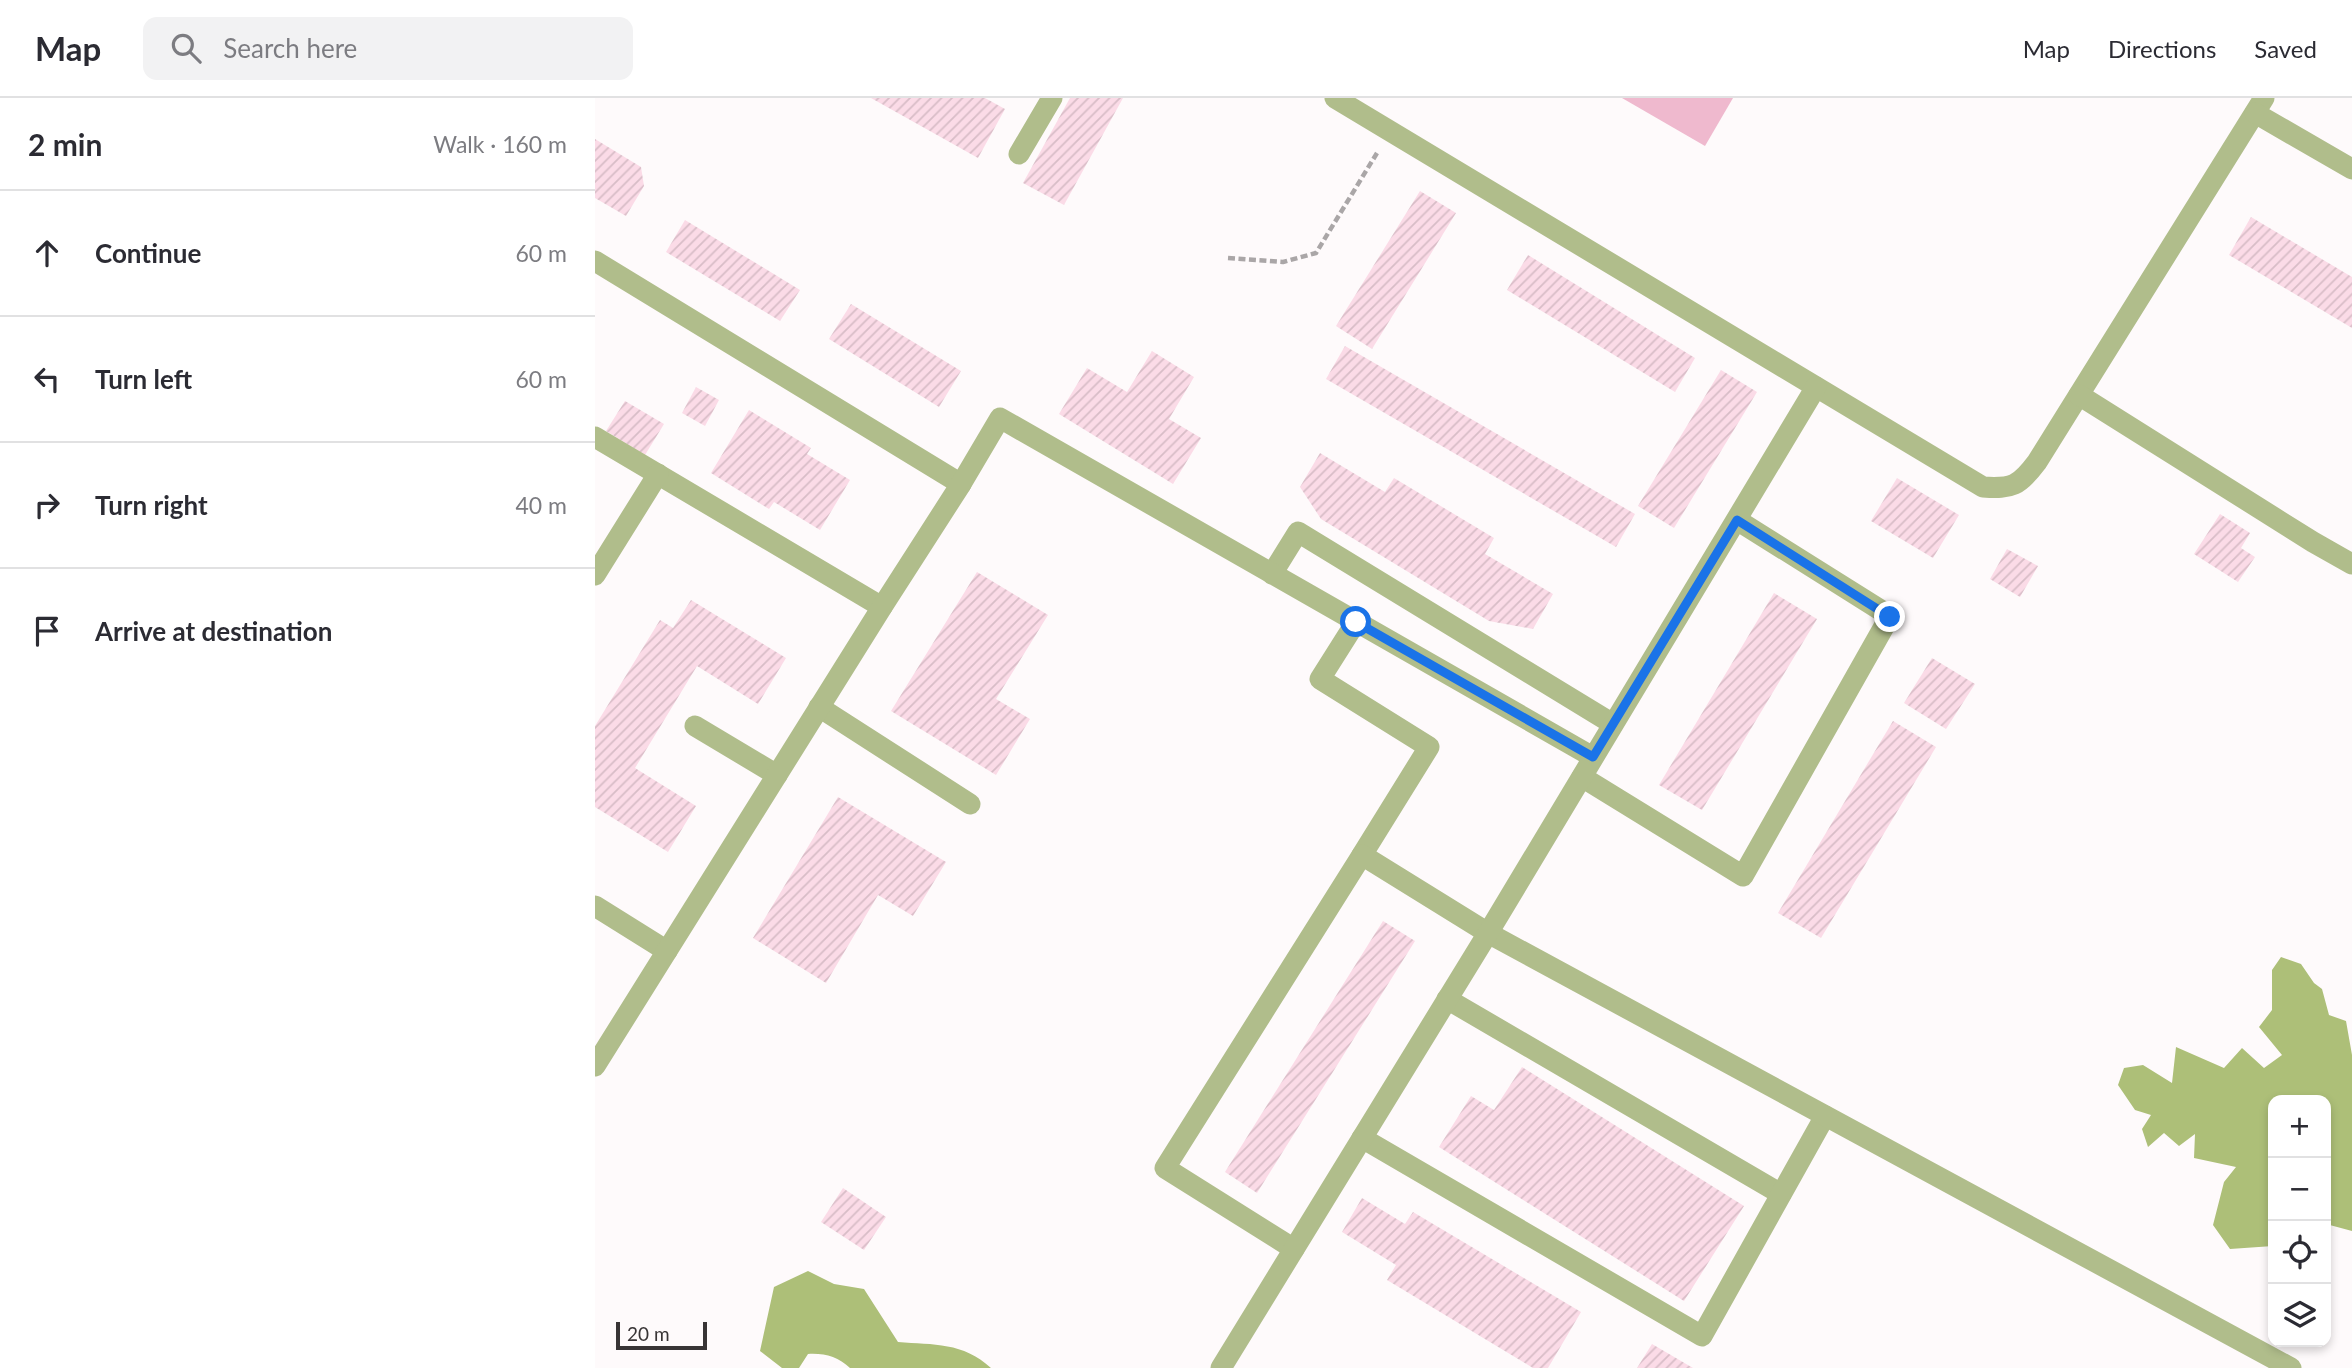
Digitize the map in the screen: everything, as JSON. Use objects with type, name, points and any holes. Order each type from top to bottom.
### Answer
[{"type":"street","points":[[1019,154],[1052,98]]},
{"type":"street","points":[[1335,98],[1983,487],[2005,489],[2024,480],[2260,106],[2352,169]]},
{"type":"street","points":[[595,261],[961,484]]},
{"type":"street","points":[[1221,1368],[1488,933],[1816,387]]},
{"type":"street","points":[[2079,395],[2352,564]]},
{"type":"street","points":[[595,1066],[961,484],[999,418],[1593,757]]},
{"type":"street","points":[[595,438],[882,607]]},
{"type":"street","points":[[595,575],[658,474]]},
{"type":"street","points":[[1582,777],[1744,876],[1890,617],[1737,520]]},
{"type":"street","points":[[1272,574],[1298,532],[1613,724]]},
{"type":"street","points":[[1294,1249],[1165,1168],[1429,747],[1320,679],[1356,622]]},
{"type":"street","points":[[819,707],[970,804]]},
{"type":"street","points":[[695,726],[776,775]]},
{"type":"street","points":[[1362,855],[1488,933],[2291,1368]]},
{"type":"street","points":[[595,906],[667,951]]},
{"type":"street","points":[[1447,999],[1781,1194]]},
{"type":"street","points":[[1362,1138],[1702,1336],[1825,1116]]},
{"type":"path","points":[[1227,258],[1283,262],[1316,253],[1391,131]]},
{"type":"shaded area","points":[[1622,98],[1733,98],[1705,146]]},
{"type":"shaded area","points":[[2281,957],[2301,964],[2314,983],[2322,989],[2329,1015],[2346,1021],[2352,1055],[2352,1231],[2331,1225],[2331,1095],[2268,1095],[2268,1246],[2230,1249],[2213,1225],[2224,1182],[2236,1167],[2194,1158],[2195,1134],[2179,1146],[2164,1133],[2148,1147],[2142,1129],[2151,1115],[2135,1110],[2118,1085],[2124,1068],[2143,1065],[2172,1083],[2176,1047],[2224,1068],[2242,1048],[2264,1068],[2282,1055],[2259,1027],[2272,1010],[2272,970]]},
{"type":"shaded area","points":[[808,1271],[834,1284],[864,1289],[898,1342],[959,1349],[970,1353],[991,1368],[850,1368],[836,1358],[808,1354],[799,1368],[782,1368],[760,1351],[774,1287]]},
{"type":"building","points":[[871,98],[985,98],[1005,109],[978,158]]},
{"type":"building","points":[[1070,98],[1123,98],[1064,205],[1023,183]]},
{"type":"building","points":[[595,139],[641,167],[644,186],[626,216],[595,198]]},
{"type":"building","points":[[1420,191],[1456,213],[1372,349],[1336,326]]},
{"type":"building","points":[[2251,217],[2352,277],[2352,328],[2229,255]]},
{"type":"building","points":[[685,220],[800,290],[780,321],[666,252]]},
{"type":"building","points":[[1528,255],[1695,358],[1675,392],[1507,290]]},
{"type":"building","points":[[851,304],[961,371],[939,407],[829,339]]},
{"type":"building","points":[[1345,346],[1635,514],[1616,547],[1326,379]]},
{"type":"building","points":[[1152,351],[1194,377],[1169,419],[1201,438],[1173,484],[1059,414],[1087,368],[1127,392]]},
{"type":"building","points":[[1721,370],[1757,392],[1674,528],[1638,506]]},
{"type":"building","points":[[696,387],[719,400],[705,426],[682,413]]},
{"type":"building","points":[[625,401],[664,424],[645,455],[606,431]]},
{"type":"building","points":[[749,410],[811,448],[807,454],[850,480],[820,530],[774,502],[769,509],[711,473]]},
{"type":"building","points":[[1320,453],[1385,492],[1394,478],[1494,538],[1485,554],[1553,594],[1533,629],[1489,621],[1321,519],[1300,487]]},
{"type":"building","points":[[1897,478],[1959,515],[1933,558],[1871,521]]},
{"type":"building","points":[[2220,514],[2250,533],[2241,548],[2255,557],[2238,582],[2194,554]]},
{"type":"building","points":[[2007,549],[2038,566],[2020,597],[1990,579]]},
{"type":"building","points":[[977,572],[1048,615],[996,699],[1030,719],[996,775],[891,711]]},
{"type":"building","points":[[1774,593],[1817,619],[1702,810],[1659,785]]},
{"type":"building","points":[[691,600],[786,658],[758,704],[697,666],[635,768],[696,806],[668,852],[595,807],[595,726],[660,620],[673,628]]},
{"type":"building","points":[[1932,658],[1975,684],[1946,729],[1904,703]]},
{"type":"building","points":[[1893,721],[1936,747],[1821,938],[1778,913]]},
{"type":"building","points":[[838,797],[946,862],[913,916],[878,895],[826,983],[753,938]]},
{"type":"building","points":[[1383,921],[1415,941],[1257,1193],[1225,1172]]},
{"type":"building","points":[[1522,1067],[1744,1206],[1684,1301],[1439,1147],[1471,1096],[1494,1110]]},
{"type":"building","points":[[843,1188],[886,1217],[864,1250],[821,1222]]},
{"type":"building","points":[[1362,1198],[1405,1224],[1413,1212],[1581,1312],[1548,1368],[1533,1368],[1387,1280],[1396,1265],[1342,1232]]},
{"type":"building","points":[[1652,1344],[1693,1368],[1637,1368]]},
{"type":"route","points":[[1356,622],[1593,757],[1737,520],[1890,617]]}]
